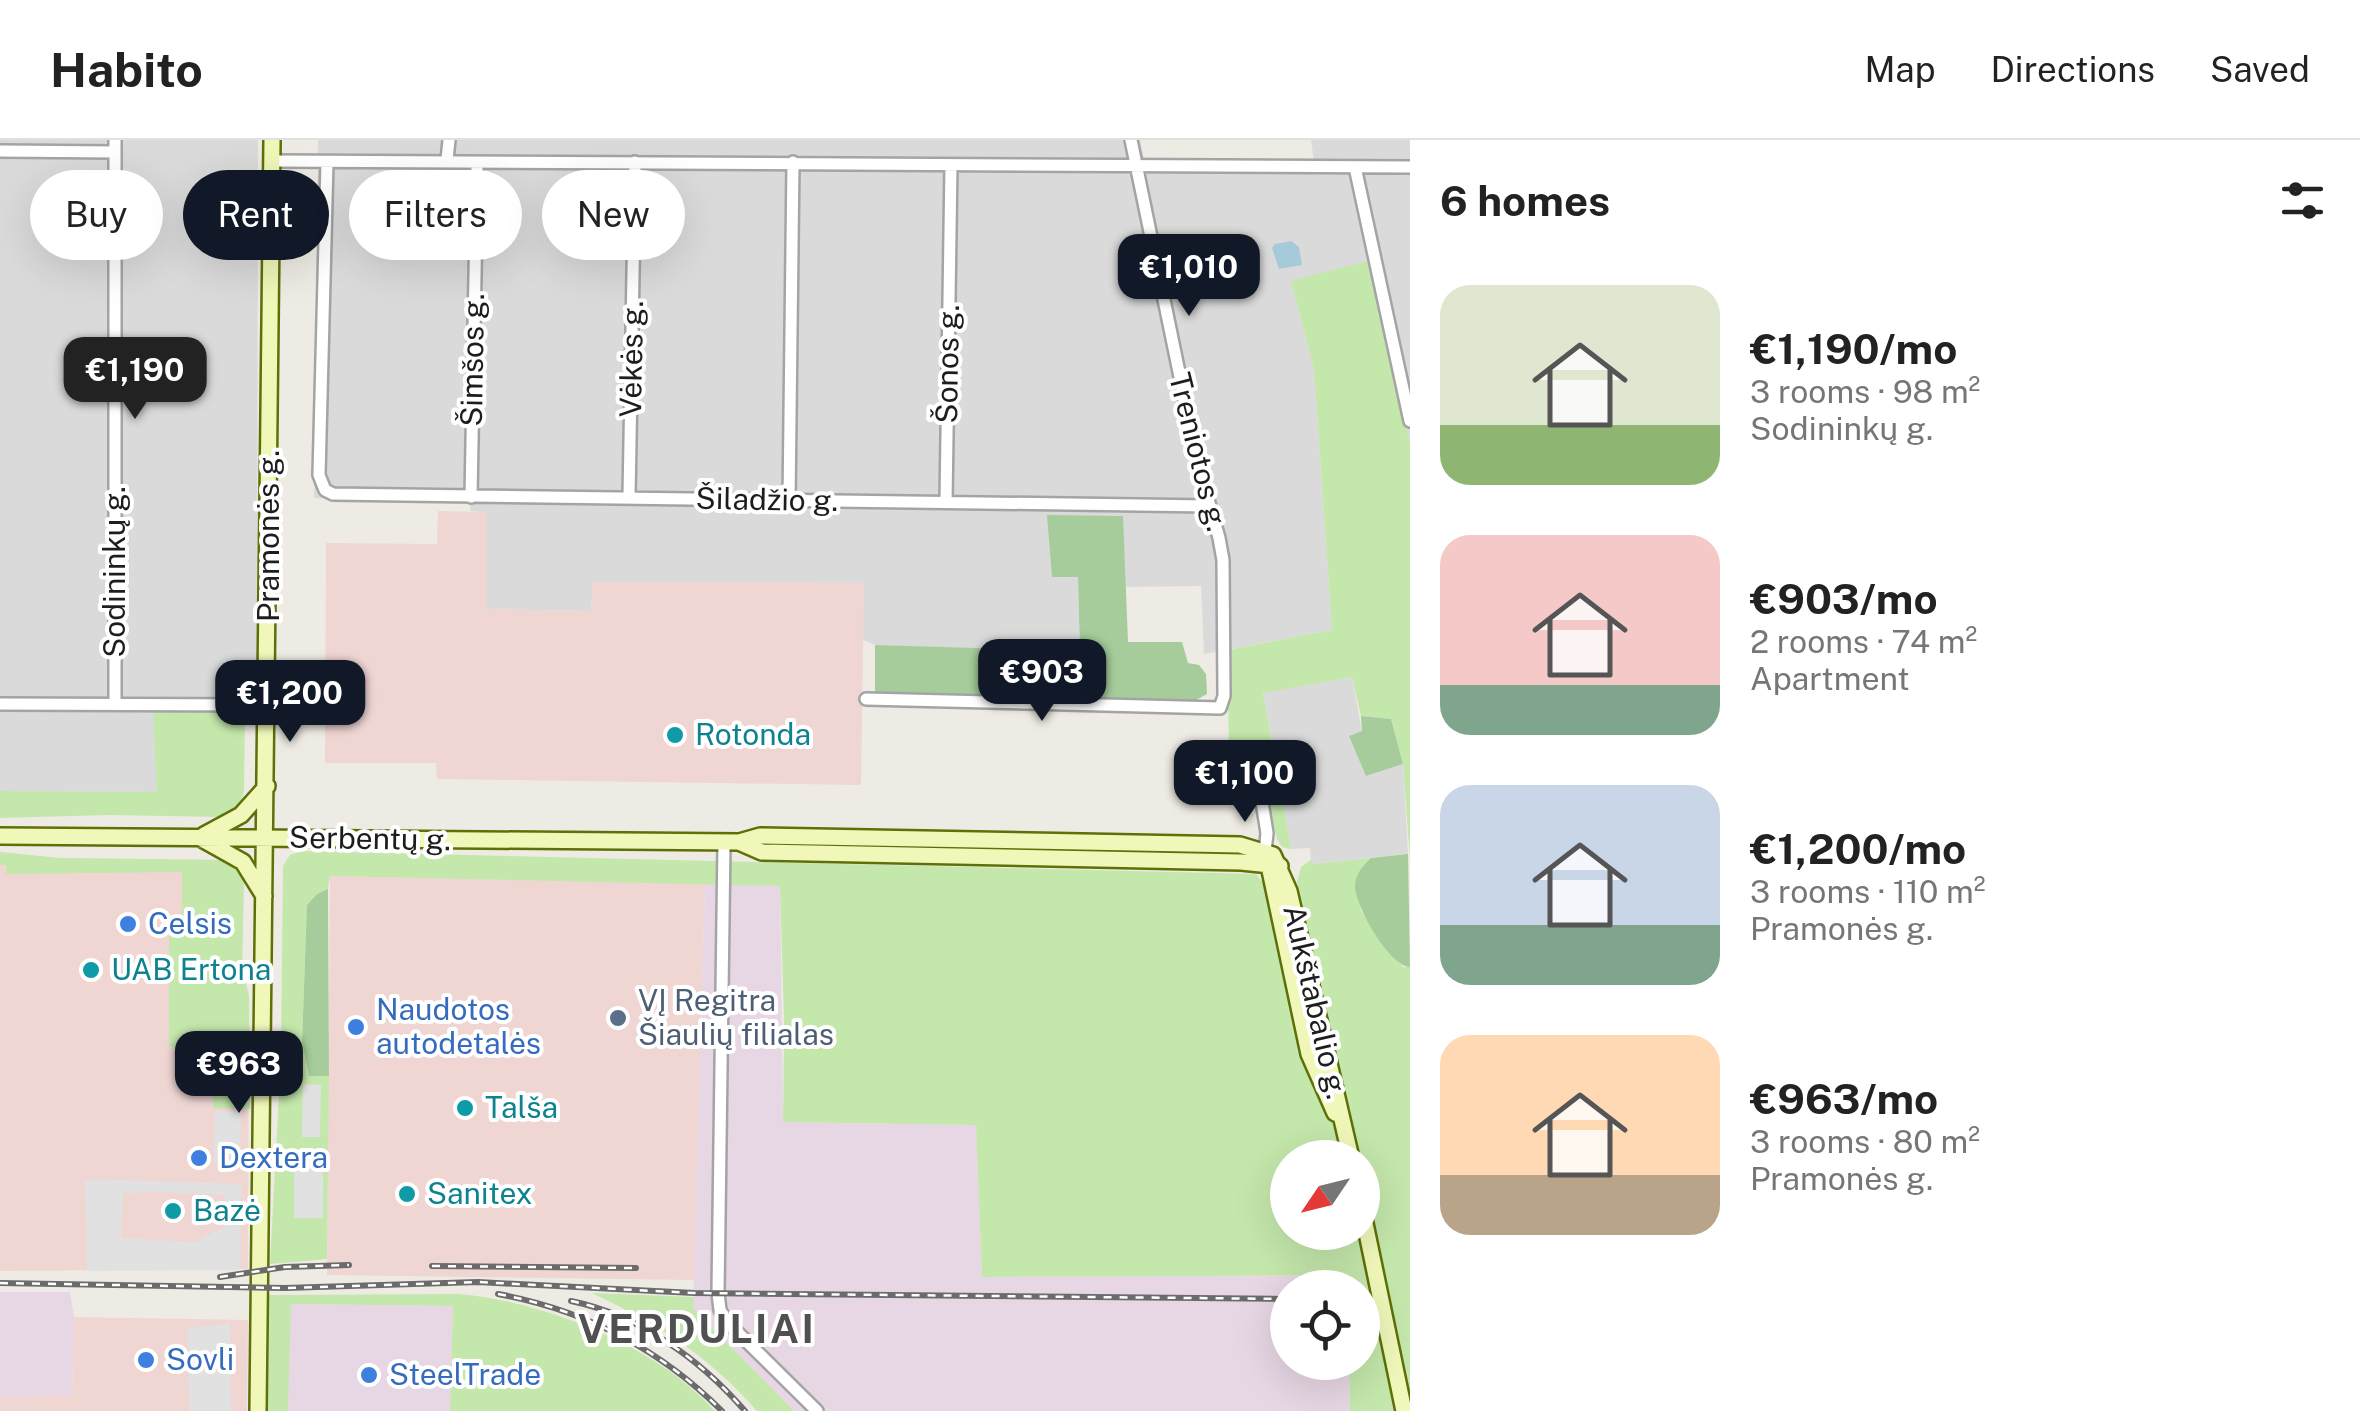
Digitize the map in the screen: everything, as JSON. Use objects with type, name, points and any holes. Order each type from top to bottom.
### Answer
[{"type":"main road","name":"Pramonės g.","points":[[258,1411],[272,140]]},
{"type":"main road","points":[[200,838],[241,815],[267,786]]},
{"type":"main road","name":"Serbentų g.","points":[[0,836],[732,842],[778,836],[1240,846],[1271,862]]},
{"type":"main road","points":[[200,838],[243,862],[266,900]]},
{"type":"main road","name":"Aukštabalio g.","points":[[1271,862],[1309,1054],[1348,1140]]},
{"type":"main road","points":[[1370,1250],[1404,1411]]},
{"type":"street","points":[[447,160],[449,140]]},
{"type":"street","name":"Treniotos g.","points":[[866,698],[1220,708],[1224,696],[1223,560],[1130,140]]},
{"type":"street","points":[[0,151],[115,146]]},
{"type":"street","name":"Sodininkų g.","points":[[115,146],[115,704]]},
{"type":"street","points":[[272,161],[1410,167]]},
{"type":"street","name":"Šiladžio g.","points":[[327,162],[320,474],[325,490],[332,494],[1209,506]]},
{"type":"street","name":"Vėkės g.","points":[[629,497],[635,162]]},
{"type":"street","points":[[789,502],[794,162]]},
{"type":"street","name":"Šimšos g.","points":[[471,497],[476,164]]},
{"type":"street","name":"Šonos g.","points":[[946,502],[951,166]]},
{"type":"street","points":[[1355,167],[1410,421]]},
{"type":"street","points":[[0,704],[268,705]]},
{"type":"street","points":[[1261,796],[1271,862]]},
{"type":"street","points":[[732,842],[720,1310],[726,1321],[817,1411]]},
{"type":"shaded area","points":[[0,140],[258,140],[258,170],[183,170],[183,260],[258,260],[257,689],[245,709],[157,792],[0,791]]},
{"type":"shaded area","points":[[318,140],[1140,140],[1145,162],[1314,162],[1311,140],[1410,140],[1410,443],[1392,364],[1291,281],[1314,369],[1332,630],[1204,654],[1201,586],[1125,587],[1123,516],[1047,516],[1078,577],[1080,652],[875,645],[863,640],[863,583],[593,583],[591,611],[485,609],[486,512],[471,511],[469,503],[314,498],[317,260],[329,260],[329,170],[318,170]]},
{"type":"shaded area","points":[[438,511],[486,512],[486,609],[591,611],[593,582],[864,583],[861,785],[437,779],[436,763],[325,763],[326,543],[437,544]]},
{"type":"shaded area","points":[[1352,677],[1362,732],[1350,735],[1366,776],[1403,764],[1408,854],[1311,864],[1310,848],[1291,849],[1263,692]]},
{"type":"shaded area","points":[[0,852],[59,858],[224,860],[244,882],[242,968],[249,996],[248,1269],[0,1271]]},
{"type":"shaded area","points":[[330,876],[705,884],[694,1280],[327,1275]]},
{"type":"shaded area","points":[[705,884],[780,886],[783,1122],[976,1125],[982,1277],[1270,1275],[1270,1380],[1349,1380],[1350,1411],[794,1411],[693,1308]]},
{"type":"shaded area","points":[[303,1084],[321,1085],[320,1137],[302,1137]]},
{"type":"shaded area","points":[[215,1111],[241,1112],[240,1162],[214,1162]]},
{"type":"shaded area","points":[[294,1155],[323,1155],[323,1218],[294,1218]]},
{"type":"shaded area","points":[[85,1179],[241,1184],[240,1270],[87,1271]],"holes":[[[123,1193],[225,1195],[224,1227],[195,1242],[121,1238]]]},
{"type":"shaded area","points":[[0,1292],[70,1292],[74,1317],[72,1395],[0,1397]]},
{"type":"shaded area","points":[[290,1304],[453,1306],[450,1411],[288,1411]]},
{"type":"shaded area","points":[[74,1317],[248,1320],[247,1411],[0,1411],[0,1397],[72,1394]]},
{"type":"shaded area","points":[[230,1324],[231,1411],[189,1411],[188,1328]]},
{"type":"green space","points":[[1368,261],[1410,443],[1410,859],[1403,764],[1391,719],[1361,716],[1352,677],[1263,693],[1291,849],[1282,847],[1277,839],[1268,801],[1255,804],[1230,796],[1227,650],[1332,630],[1314,369],[1291,281]]},
{"type":"green space","points":[[1047,515],[1123,516],[1128,642],[1182,642],[1188,663],[1199,665],[1206,674],[1207,694],[1194,701],[875,692],[875,645],[1080,651],[1078,577],[1052,577]]},
{"type":"green space","points":[[245,709],[244,791],[239,804],[225,815],[0,818],[0,791],[157,792],[153,712]]},
{"type":"green space","points":[[1361,716],[1391,719],[1403,764],[1366,776],[1349,736],[1362,731]]},
{"type":"green space","points":[[302,851],[1256,874],[1266,887],[1310,1073],[1340,1140],[1270,1140],[1270,1250],[1363,1250],[1367,1270],[1270,1270],[1270,1275],[982,1277],[976,1125],[783,1122],[780,886],[330,876],[328,889],[307,905],[302,1041],[309,1076],[329,1076],[327,1259],[270,1264],[281,1055],[283,866],[290,855]]},
{"type":"green space","points":[[0,852],[59,858],[224,860],[240,872],[244,882],[242,968],[249,996],[250,1109],[213,1108],[212,1046],[169,1047],[169,925],[182,913],[182,872],[6,874],[6,865],[0,865]]},
{"type":"green space","points":[[1408,854],[1410,967],[1393,957],[1375,934],[1360,906],[1355,885],[1358,873],[1371,858]]},
{"type":"green space","points":[[1371,858],[1356,881],[1361,911],[1403,967],[1410,967],[1410,1411],[1375,1250],[1380,1250],[1380,1140],[1351,1140],[1297,882],[1301,867],[1311,860],[1312,864]]},
{"type":"green space","points":[[328,889],[329,1076],[309,1076],[302,1042],[307,905]]},
{"type":"green space","points":[[592,1293],[694,1297],[693,1308],[794,1411],[757,1411],[701,1357],[639,1317]]},
{"type":"green space","points":[[458,1294],[526,1306],[596,1330],[662,1366],[715,1411],[450,1411],[453,1306],[291,1304],[288,1411],[268,1411],[269,1295]]},
{"type":"green space","points":[[1380,1332],[1396,1411],[1350,1411],[1349,1380],[1380,1380]]},
{"type":"water","points":[[1291,241],[1299,247],[1302,265],[1279,269],[1272,248]]},
{"type":"railway","points":[[220,1277],[285,1267],[349,1265]]},
{"type":"railway","points":[[432,1266],[636,1268]]},
{"type":"railway","points":[[0,1283],[285,1288],[478,1282],[694,1293],[1270,1299]]},
{"type":"railway","points":[[498,1294],[561,1310],[619,1335],[673,1369],[722,1411]]},
{"type":"railway","points":[[571,1301],[621,1317],[667,1342],[708,1374],[745,1411]]},
{"type":"place","name":"Rotonda","points":[[675,735]]},
{"type":"place","name":"Celsis","points":[[128,924]]},
{"type":"place","name":"UAB Ertona","points":[[91,970]]},
{"type":"place","name":"VĮ Regitra Šiaulių filialas","points":[[618,1018]]},
{"type":"place","name":"Naudotos autodetalės","points":[[356,1027]]},
{"type":"place","name":"Talša","points":[[465,1108]]},
{"type":"place","name":"Dextera","points":[[199,1158]]},
{"type":"place","name":"Sanitex","points":[[407,1194]]},
{"type":"place","name":"Bazė","points":[[173,1211]]},
{"type":"place","name":"Sovli","points":[[146,1360]]},
{"type":"place","name":"SteelTrade","points":[[369,1375]]},
{"type":"district","name":"VERDULIAI","points":[[697,1329]]}]
